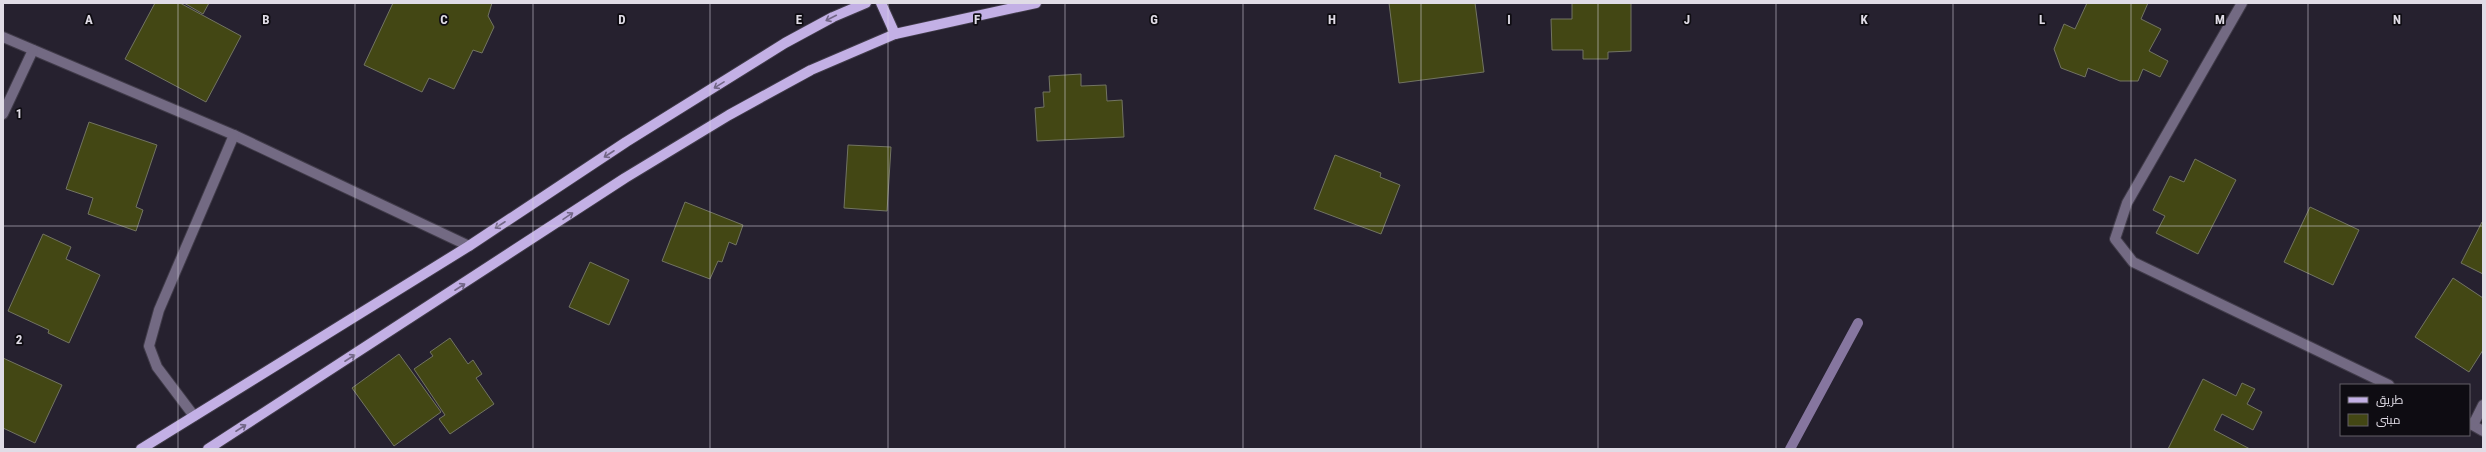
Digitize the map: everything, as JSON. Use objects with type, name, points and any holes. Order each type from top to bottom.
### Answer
[{"type":"main road","points":[[140,449],[469,246],[626,142],[785,43],[833,17],[866,3]]},
{"type":"main road","points":[[881,3],[895,34]]},
{"type":"main road","points":[[208,449],[631,174],[729,115],[811,70],[895,34],[1036,3]]},
{"type":"street","points":[[2242,3],[2127,203],[2115,239],[2133,262],[2387,384]]},
{"type":"street","points":[[3,37],[234,135],[469,246]]},
{"type":"street","points":[[3,114],[33,50]]},
{"type":"street","points":[[194,416],[157,367],[149,346],[159,310],[234,135]]},
{"type":"street","points":[[2483,405],[2471,424],[2483,431]]},
{"type":"building","points":[[155,3],[180,3],[241,36],[206,102],[125,59]]},
{"type":"building","points":[[184,3],[209,3],[203,14]]},
{"type":"building","points":[[393,3],[492,3],[488,16],[494,27],[482,53],[473,50],[454,89],[429,78],[422,92],[364,65]]},
{"type":"building","points":[[1389,3],[1475,3],[1484,72],[1399,83]]},
{"type":"building","points":[[1572,3],[1631,3],[1631,51],[1608,52],[1608,59],[1583,59],[1583,50],[1552,50],[1551,19],[1572,19]]},
{"type":"building","points":[[2087,3],[2148,3],[2141,19],[2161,29],[2149,51],[2168,61],[2160,77],[2143,69],[2138,81],[2120,81],[2088,68],[2085,77],[2061,68],[2054,49],[2064,24],[2075,29]]},
{"type":"building","points":[[1081,74],[1081,86],[1106,85],[1107,101],[1122,100],[1124,137],[1037,141],[1035,108],[1044,107],[1043,92],[1050,92],[1049,76]]},
{"type":"building","points":[[89,122],[157,145],[136,207],[143,210],[136,231],[88,214],[93,198],[66,189]]},
{"type":"building","points":[[848,145],[891,147],[887,211],[844,208]]},
{"type":"building","points":[[1335,155],[1381,173],[1380,177],[1400,185],[1381,234],[1314,209]]},
{"type":"building","points":[[2195,159],[2236,180],[2198,254],[2156,233],[2165,216],[2153,210],[2170,176],[2184,182]]},
{"type":"building","points":[[685,202],[743,225],[736,245],[729,242],[722,262],[718,261],[710,279],[662,261]]},
{"type":"building","points":[[2310,207],[2359,230],[2333,285],[2284,262]]},
{"type":"building","points":[[2483,222],[2483,274],[2461,263]]},
{"type":"building","points":[[43,234],[71,247],[66,259],[100,275],[69,343],[48,333],[49,330],[8,311]]},
{"type":"building","points":[[590,262],[629,280],[609,325],[569,307]]},
{"type":"building","points":[[2453,278],[2483,298],[2483,350],[2469,372],[2415,337]]},
{"type":"building","points":[[450,338],[468,364],[473,360],[482,374],[476,378],[494,404],[450,434],[439,419],[445,415],[414,369],[433,356],[430,352]]},
{"type":"building","points":[[399,354],[441,412],[394,446],[352,388]]},
{"type":"building","points":[[3,358],[62,385],[35,443],[3,428]]},
{"type":"building","points":[[2203,379],[2236,396],[2242,383],[2255,389],[2247,404],[2262,412],[2253,430],[2222,414],[2214,430],[2250,449],[2168,449]]},
{"type":"waterway","points":[[1790,449],[1858,323]]}]
